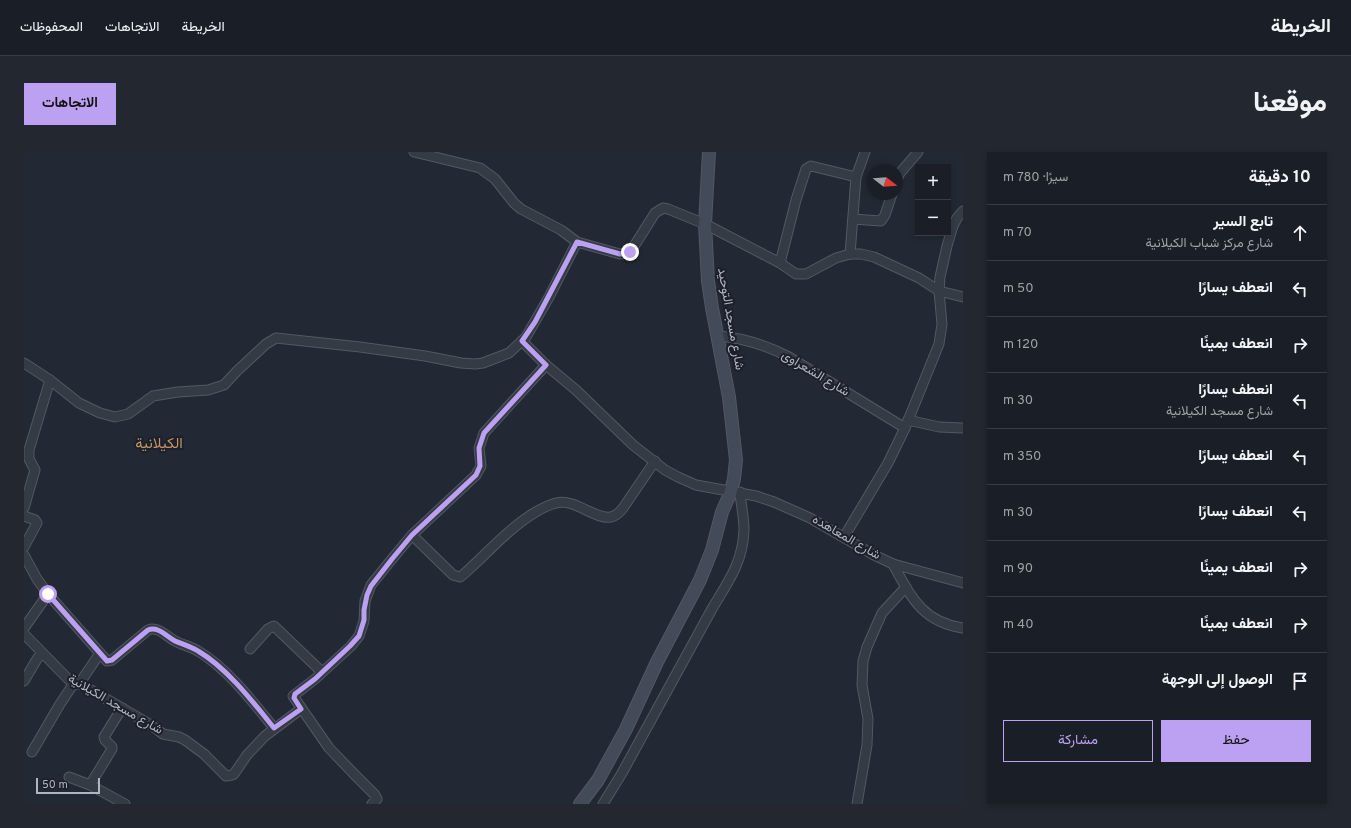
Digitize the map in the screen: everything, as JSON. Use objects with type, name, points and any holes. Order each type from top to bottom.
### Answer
[{"type":"main road","name":"شارع مسجد التوحيد","points":[[580,804],[598,780],[626,729],[657,662],[700,580],[712,550],[722,512],[735,492],[736,469],[734,436],[729,397],[708,281],[705,224],[709,152]]},
{"type":"street","points":[[414,152],[480,168],[495,178],[517,207],[561,230],[577,242],[620,254],[630,252],[655,213],[663,208],[705,224],[780,263],[796,274],[811,271],[836,258],[850,254],[861,254],[874,257],[919,278],[939,291],[963,297]]},
{"type":"street","points":[[850,254],[856,177],[865,152]]},
{"type":"street","points":[[903,170],[918,152]]},
{"type":"street","points":[[780,263],[796,200],[806,169],[811,166],[856,177]]},
{"type":"street","points":[[853,219],[881,221],[885,215],[890,200]]},
{"type":"street","points":[[844,537],[888,463],[907,424],[939,344],[942,324],[939,291],[940,277],[953,226],[963,211]]},
{"type":"street","points":[[24,363],[50,380],[79,403],[91,410],[115,417],[128,414],[153,396],[178,392],[208,390],[224,385],[266,344],[276,338],[360,347],[476,364],[483,363],[510,353],[522,341],[535,322],[577,242]]},
{"type":"street","name":"شارع الشعراوى","points":[[718,336],[734,337],[771,348],[907,424],[963,428]]},
{"type":"street","name":"شارع المعاهده","points":[[522,341],[546,365],[576,390],[633,444],[665,470],[687,482],[756,496],[792,509],[893,564],[963,583]]},
{"type":"street","points":[[372,804],[377,800],[376,796],[329,748],[301,709],[294,696],[322,672],[359,636],[364,620],[365,601],[371,586],[412,535],[476,475],[480,466],[479,448],[484,433],[546,365]]},
{"type":"street","points":[[24,508],[35,470],[29,459],[29,450],[50,380]]},
{"type":"street","points":[[412,535],[453,575],[460,577],[496,543],[531,515],[548,506],[557,503],[565,503],[576,505],[603,516],[613,517],[624,508],[655,462]]},
{"type":"street","points":[[603,804],[622,773],[713,607],[736,570],[743,544],[744,530],[735,492]]},
{"type":"street","points":[[24,516],[35,520],[37,523],[24,547]]},
{"type":"street","points":[[24,555],[37,579],[48,594],[107,661],[110,661],[148,630],[152,628],[157,629],[175,641],[192,648],[207,657],[249,697],[274,728]]},
{"type":"street","points":[[893,564],[906,587],[920,607],[928,615],[945,623],[963,628]]},
{"type":"street","points":[[857,804],[867,745],[868,719],[862,685],[863,662],[867,647],[882,613],[906,587]]},
{"type":"street","points":[[24,628],[48,594]]},
{"type":"street","points":[[250,649],[268,629],[274,626],[322,672]]},
{"type":"street","name":"شارع مسجد الكيلانية","points":[[24,634],[70,680],[122,708],[163,734],[179,737],[185,740],[204,754],[224,774],[229,776],[234,774],[255,745],[274,728],[301,709]]},
{"type":"street","points":[[24,681],[42,653]]},
{"type":"street","points":[[32,752],[60,704],[100,653]]},
{"type":"street","points":[[90,784],[112,749],[104,737],[122,708]]},
{"type":"street","points":[[69,778],[90,784],[125,804]]},
{"type":"district","name":"الكيلانية","points":[[159,444]]},
{"type":"route","points":[[48,594],[107,661],[112,660],[152,628],[157,629],[175,641],[197,650],[207,657],[249,697],[274,728],[301,709],[293,696],[315,679],[359,636],[364,620],[365,601],[371,586],[412,535],[473,480],[480,470],[479,448],[484,433],[546,365],[522,341],[526,338],[549,297],[577,242],[620,254],[630,252]]}]
